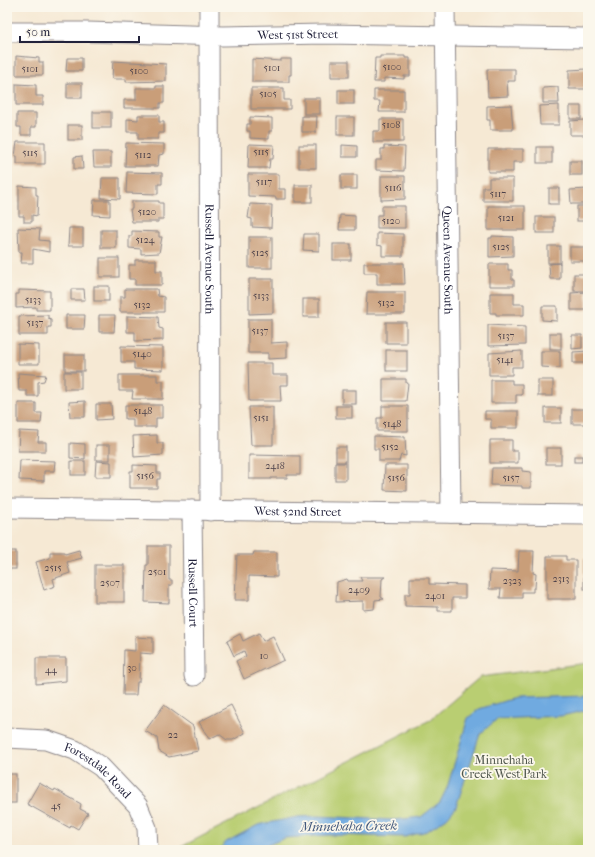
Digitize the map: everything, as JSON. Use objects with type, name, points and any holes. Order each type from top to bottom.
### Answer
[{"type":"street","name":"Russell Avenue South","points":[[209,7],[210,511]]},
{"type":"street","name":"Queen Avenue South","points":[[445,7],[451,512]]},
{"type":"street","name":"West 51st Street","points":[[7,32],[87,32],[210,36],[445,35],[588,38]]},
{"type":"street","name":"West 52nd Street","points":[[7,508],[451,512],[588,515]]},
{"type":"street","name":"Russell Court","points":[[192,510],[194,676]]},
{"type":"street","name":"Forestdale Road","points":[[7,738],[46,740],[75,750],[101,767],[138,806],[146,828],[148,850]]},
{"type":"green space","name":"Minnehaha Creek West Park","points":[[588,663],[588,850],[175,850],[430,720],[480,677]]},
{"type":"water","name":"Minnehaha Creek","points":[[588,696],[588,710],[561,716],[497,719],[480,734],[456,807],[447,818],[427,831],[405,837],[329,835],[285,838],[256,850],[220,850],[226,842],[258,825],[297,817],[318,816],[393,820],[421,817],[440,802],[447,788],[468,718],[479,709],[514,698]]},
{"type":"building","points":[[487,7],[510,7],[509,10],[487,10]]},
{"type":"building","points":[[16,56],[39,58],[39,62],[43,62],[43,75],[16,75]]},
{"type":"building","points":[[380,56],[405,56],[405,58],[410,58],[410,76],[404,76],[404,79],[384,78],[384,82],[374,82],[375,58],[380,58]]},
{"type":"building","points":[[67,58],[82,58],[82,71],[66,71]]},
{"type":"building","points":[[252,59],[281,61],[281,59],[291,59],[291,75],[289,75],[289,82],[252,82]]},
{"type":"building","points":[[113,61],[166,64],[166,81],[126,82],[126,79],[112,79]]},
{"type":"building","points":[[331,61],[349,61],[349,77],[331,77]]},
{"type":"building","points":[[487,69],[515,69],[515,81],[507,81],[508,96],[488,97]]},
{"type":"building","points":[[587,69],[587,89],[569,89],[569,70]]},
{"type":"building","points":[[67,83],[82,83],[82,98],[67,98]]},
{"type":"building","points":[[16,84],[36,85],[36,96],[43,96],[43,105],[16,105]]},
{"type":"building","points":[[156,86],[164,86],[164,103],[160,103],[160,108],[124,108],[124,100],[136,100],[136,88],[156,88]]},
{"type":"building","points":[[558,87],[559,103],[543,103],[543,88]]},
{"type":"building","points":[[251,88],[284,88],[284,100],[290,100],[290,109],[251,109]]},
{"type":"building","points":[[338,90],[354,90],[354,104],[338,104]]},
{"type":"building","points":[[374,90],[404,90],[404,112],[379,112],[380,101],[374,101]]},
{"type":"building","points":[[304,98],[320,98],[320,114],[304,114]]},
{"type":"building","points":[[511,105],[513,130],[490,130],[490,120],[487,120],[487,106]]},
{"type":"building","points":[[559,105],[559,125],[540,125],[539,106]]},
{"type":"building","points":[[570,106],[581,106],[581,119],[570,119]]},
{"type":"building","points":[[93,112],[111,112],[111,128],[93,128]]},
{"type":"building","points":[[17,113],[36,113],[36,127],[31,127],[31,135],[21,135],[21,127],[17,127]]},
{"type":"building","points":[[138,115],[159,115],[159,122],[164,122],[164,133],[158,133],[158,139],[138,139],[138,132],[127,132],[127,119],[138,120]]},
{"type":"building","points":[[302,116],[317,116],[316,132],[302,132]]},
{"type":"building","points":[[250,117],[272,118],[272,131],[269,131],[269,139],[250,138],[250,131],[247,131],[247,124],[250,124]]},
{"type":"building","points":[[337,117],[354,117],[354,135],[337,135]]},
{"type":"building","points":[[380,119],[403,119],[403,142],[373,142],[373,131],[380,131]]},
{"type":"building","points":[[585,120],[585,135],[570,135],[570,121]]},
{"type":"building","points":[[68,125],[82,125],[82,140],[68,140]]},
{"type":"building","points":[[17,142],[45,142],[45,164],[17,164],[17,156],[15,156]]},
{"type":"building","points":[[126,143],[164,144],[164,154],[159,155],[158,166],[125,166]]},
{"type":"building","points":[[249,144],[274,145],[273,159],[270,159],[269,168],[248,168]]},
{"type":"building","points":[[299,145],[316,145],[316,168],[299,168]]},
{"type":"building","points":[[342,145],[357,146],[357,157],[342,157]]},
{"type":"building","points":[[384,146],[405,147],[404,171],[376,170],[376,160],[381,160],[381,149],[384,149]]},
{"type":"building","points":[[537,147],[552,147],[552,163],[537,163]]},
{"type":"building","points":[[488,149],[523,149],[523,162],[513,162],[513,172],[488,172]]},
{"type":"building","points":[[93,152],[111,152],[111,167],[94,167]]},
{"type":"building","points":[[82,156],[83,169],[74,169],[74,157]]},
{"type":"building","points":[[570,161],[582,161],[582,175],[570,175]]},
{"type":"building","points":[[127,172],[162,173],[162,184],[158,184],[158,194],[126,193]]},
{"type":"building","points":[[248,174],[279,174],[279,189],[285,189],[285,199],[276,199],[276,197],[248,196]]},
{"type":"building","points":[[341,175],[357,175],[357,189],[341,189]]},
{"type":"building","points":[[381,176],[405,176],[405,199],[381,200]]},
{"type":"building","points":[[102,178],[120,178],[120,199],[101,198]]},
{"type":"building","points":[[489,178],[513,178],[513,201],[483,201],[483,187],[489,187]]},
{"type":"building","points":[[295,185],[312,185],[312,202],[295,202]]},
{"type":"building","points":[[19,186],[36,187],[36,195],[38,195],[37,216],[32,215],[32,222],[24,222],[24,216],[19,216]]},
{"type":"building","points":[[549,188],[559,188],[559,204],[549,204]]},
{"type":"building","points":[[588,189],[588,204],[571,204],[570,190]]},
{"type":"building","points":[[94,200],[110,200],[110,216],[93,215]]},
{"type":"building","points":[[132,201],[159,201],[159,203],[163,203],[163,219],[158,219],[158,222],[132,222],[130,209],[132,209]]},
{"type":"building","points":[[250,204],[272,205],[271,228],[252,227],[252,219],[248,218]]},
{"type":"building","points":[[382,206],[405,206],[405,228],[377,228],[377,215],[382,215]]},
{"type":"building","points":[[488,206],[525,206],[525,230],[488,230]]},
{"type":"building","points":[[577,206],[588,206],[588,221],[577,221]]},
{"type":"building","points":[[340,215],[355,216],[355,230],[339,230]]},
{"type":"building","points":[[536,217],[554,217],[554,233],[536,233]]},
{"type":"building","points":[[18,228],[40,229],[39,240],[49,241],[49,252],[33,249],[33,263],[21,263],[22,252],[19,252]]},
{"type":"building","points":[[69,228],[83,228],[83,246],[68,246]]},
{"type":"building","points":[[101,230],[116,230],[116,248],[101,248]]},
{"type":"building","points":[[132,231],[159,232],[159,237],[162,237],[159,253],[141,254],[141,249],[129,248],[129,236],[132,236]]},
{"type":"building","points":[[377,233],[403,234],[403,256],[382,256],[382,246],[377,245]]},
{"type":"building","points":[[304,234],[319,234],[319,251],[303,250]]},
{"type":"building","points":[[492,236],[513,237],[513,256],[489,257],[489,238],[492,238]]},
{"type":"building","points":[[249,237],[272,237],[272,268],[249,268]]},
{"type":"building","points":[[333,244],[351,244],[351,260],[333,260]]},
{"type":"building","points":[[548,246],[560,246],[560,263],[548,263]]},
{"type":"building","points":[[570,247],[588,247],[588,261],[570,261]]},
{"type":"building","points":[[100,258],[119,258],[119,277],[100,277]]},
{"type":"building","points":[[135,260],[156,260],[156,271],[162,271],[162,285],[135,285],[135,279],[129,279],[129,265],[135,265]]},
{"type":"building","points":[[364,263],[404,263],[405,284],[377,284],[377,273],[364,273]]},
{"type":"building","points":[[560,263],[560,279],[550,279],[549,264]]},
{"type":"building","points":[[489,264],[508,264],[508,270],[512,270],[512,280],[514,280],[514,286],[489,286]]},
{"type":"building","points":[[574,274],[588,274],[588,291],[574,291]]},
{"type":"building","points":[[249,279],[273,279],[273,313],[249,314]]},
{"type":"building","points":[[94,286],[109,286],[109,301],[94,301]]},
{"type":"building","points":[[71,289],[84,289],[85,300],[71,300]]},
{"type":"building","points":[[125,289],[157,289],[158,296],[164,297],[164,312],[120,312],[120,297],[125,297]]},
{"type":"building","points":[[19,290],[50,291],[50,310],[36,310],[36,307],[16,308],[16,294],[19,294]]},
{"type":"building","points":[[367,292],[405,292],[405,314],[366,314]]},
{"type":"building","points":[[587,292],[587,310],[571,310],[571,293]]},
{"type":"building","points":[[490,293],[514,293],[514,304],[524,304],[524,315],[496,315],[496,313],[490,313]]},
{"type":"building","points":[[303,299],[319,299],[319,317],[303,317]]},
{"type":"building","points":[[542,306],[557,306],[557,321],[542,320]]},
{"type":"building","points":[[48,315],[48,318],[51,319],[51,327],[48,327],[48,335],[19,335],[19,316]]},
{"type":"building","points":[[66,315],[85,315],[84,329],[66,329]]},
{"type":"building","points":[[99,315],[115,315],[114,332],[99,332]]},
{"type":"building","points":[[127,316],[158,317],[159,328],[163,329],[163,340],[135,341],[135,332],[127,332]]},
{"type":"building","points":[[248,319],[271,319],[271,343],[287,342],[287,358],[268,359],[268,353],[248,353]]},
{"type":"building","points":[[386,322],[406,322],[406,343],[386,343]]},
{"type":"building","points":[[488,325],[525,327],[525,345],[488,346]]},
{"type":"building","points":[[550,333],[561,333],[561,349],[550,349]]},
{"type":"building","points":[[572,335],[582,335],[582,348],[572,349]]},
{"type":"building","points":[[18,344],[39,345],[39,364],[18,364]]},
{"type":"building","points":[[121,346],[163,347],[163,370],[134,369],[134,362],[121,362]]},
{"type":"building","points":[[386,350],[407,350],[407,371],[386,371]]},
{"type":"building","points":[[522,351],[522,367],[512,367],[512,375],[489,375],[489,353]]},
{"type":"building","points":[[541,351],[560,351],[560,368],[541,367]]},
{"type":"building","points":[[588,351],[588,363],[573,363],[573,352]]},
{"type":"building","points":[[65,355],[84,355],[84,371],[65,371]]},
{"type":"building","points":[[248,363],[272,363],[272,375],[288,375],[288,385],[280,385],[281,401],[249,401]]},
{"type":"building","points":[[64,372],[81,372],[81,389],[64,389]]},
{"type":"building","points":[[18,373],[46,375],[44,381],[38,382],[38,396],[27,396],[27,391],[19,391]]},
{"type":"building","points":[[119,375],[157,375],[157,381],[163,381],[163,399],[132,399],[133,391],[119,391]]},
{"type":"building","points":[[383,379],[406,379],[406,383],[408,383],[406,401],[383,401]]},
{"type":"building","points":[[491,380],[512,380],[512,384],[522,384],[522,395],[516,395],[516,403],[491,403]]},
{"type":"building","points":[[538,380],[553,380],[553,396],[538,396]]},
{"type":"building","points":[[342,390],[356,390],[356,404],[342,404]]},
{"type":"building","points":[[85,401],[85,417],[70,417],[69,402]]},
{"type":"building","points":[[18,403],[36,403],[36,413],[42,413],[41,423],[18,423]]},
{"type":"building","points":[[96,404],[111,404],[112,419],[96,420]]},
{"type":"building","points":[[125,405],[162,405],[162,418],[156,418],[156,427],[133,427],[133,419],[125,419]]},
{"type":"building","points":[[336,406],[352,406],[352,418],[336,418]]},
{"type":"building","points":[[382,406],[408,406],[408,431],[377,431],[377,418],[382,418]]},
{"type":"building","points":[[249,407],[273,407],[273,445],[251,445]]},
{"type":"building","points":[[545,408],[561,408],[561,423],[545,423]]},
{"type":"building","points":[[572,409],[586,409],[586,424],[572,424]]},
{"type":"building","points":[[485,411],[518,411],[518,428],[491,428],[491,419],[485,419]]},
{"type":"building","points":[[19,431],[39,432],[38,442],[46,442],[46,451],[18,451]]},
{"type":"building","points":[[157,435],[157,443],[163,443],[163,455],[134,457],[133,436]]},
{"type":"building","points":[[374,436],[405,437],[406,456],[401,455],[399,461],[379,461],[379,449],[374,449]]},
{"type":"building","points":[[490,440],[512,440],[512,451],[518,451],[518,463],[490,463]]},
{"type":"building","points":[[70,443],[85,444],[85,459],[70,458]]},
{"type":"building","points":[[96,445],[110,445],[110,460],[96,460]]},
{"type":"building","points":[[336,447],[346,447],[346,462],[336,462]]},
{"type":"building","points":[[546,448],[561,448],[561,464],[546,464]]},
{"type":"building","points":[[249,455],[300,456],[300,475],[287,475],[287,478],[249,479]]},
{"type":"building","points":[[574,456],[582,456],[582,462],[574,462]]},
{"type":"building","points":[[20,460],[55,461],[54,471],[44,471],[44,481],[19,480]]},
{"type":"building","points":[[71,461],[85,461],[85,475],[71,475]]},
{"type":"building","points":[[96,461],[111,462],[111,477],[95,477]]},
{"type":"building","points":[[335,463],[346,463],[346,480],[335,480]]},
{"type":"building","points":[[133,465],[157,466],[157,473],[160,473],[160,479],[157,479],[157,488],[130,488],[130,471],[133,471]]},
{"type":"building","points":[[385,465],[407,465],[407,491],[384,490]]},
{"type":"building","points":[[492,468],[522,468],[522,471],[531,472],[531,488],[522,488],[522,486],[491,485]]},
{"type":"building","points":[[148,546],[169,546],[169,580],[172,580],[172,585],[169,585],[169,603],[145,602]]},
{"type":"building","points":[[79,550],[82,558],[67,562],[70,573],[53,579],[55,586],[44,590],[36,562],[50,558],[50,552],[64,552],[65,554]]},
{"type":"building","points":[[7,551],[16,551],[16,569],[7,569]]},
{"type":"building","points":[[519,551],[534,551],[533,573],[536,574],[535,588],[533,588],[533,592],[522,592],[522,598],[500,598],[501,589],[489,589],[490,570],[518,571]]},
{"type":"building","points":[[254,552],[277,552],[277,577],[249,576],[249,600],[235,600],[237,555],[253,555]]},
{"type":"building","points":[[547,556],[566,556],[566,560],[576,560],[576,599],[547,599]]},
{"type":"building","points":[[584,558],[588,558],[588,589],[584,589]]},
{"type":"building","points":[[95,565],[124,565],[124,602],[95,602]]},
{"type":"building","points":[[360,577],[385,577],[382,579],[381,597],[384,599],[375,600],[374,609],[363,610],[363,601],[336,602],[337,582],[347,579],[348,581],[362,581]]},
{"type":"building","points":[[410,578],[429,578],[429,584],[465,585],[465,598],[452,598],[452,611],[438,611],[438,607],[405,606],[405,594],[410,594]]},
{"type":"building","points":[[259,633],[263,641],[273,636],[284,660],[244,679],[236,661],[246,656],[244,651],[234,656],[227,641],[240,634],[243,641]]},
{"type":"building","points":[[135,637],[153,638],[153,654],[140,653],[139,682],[137,682],[136,695],[123,695],[124,650],[135,651]]},
{"type":"building","points":[[36,658],[66,658],[66,681],[36,684]]},
{"type":"building","points":[[164,705],[193,726],[198,751],[169,757],[159,751],[157,738],[145,731]]},
{"type":"building","points":[[231,705],[245,733],[233,740],[227,740],[219,734],[209,739],[199,722]]},
{"type":"building","points":[[7,774],[16,774],[16,803],[7,803]]},
{"type":"building","points":[[39,783],[54,791],[55,789],[81,804],[80,809],[88,813],[78,829],[71,825],[70,828],[27,804]]}]
